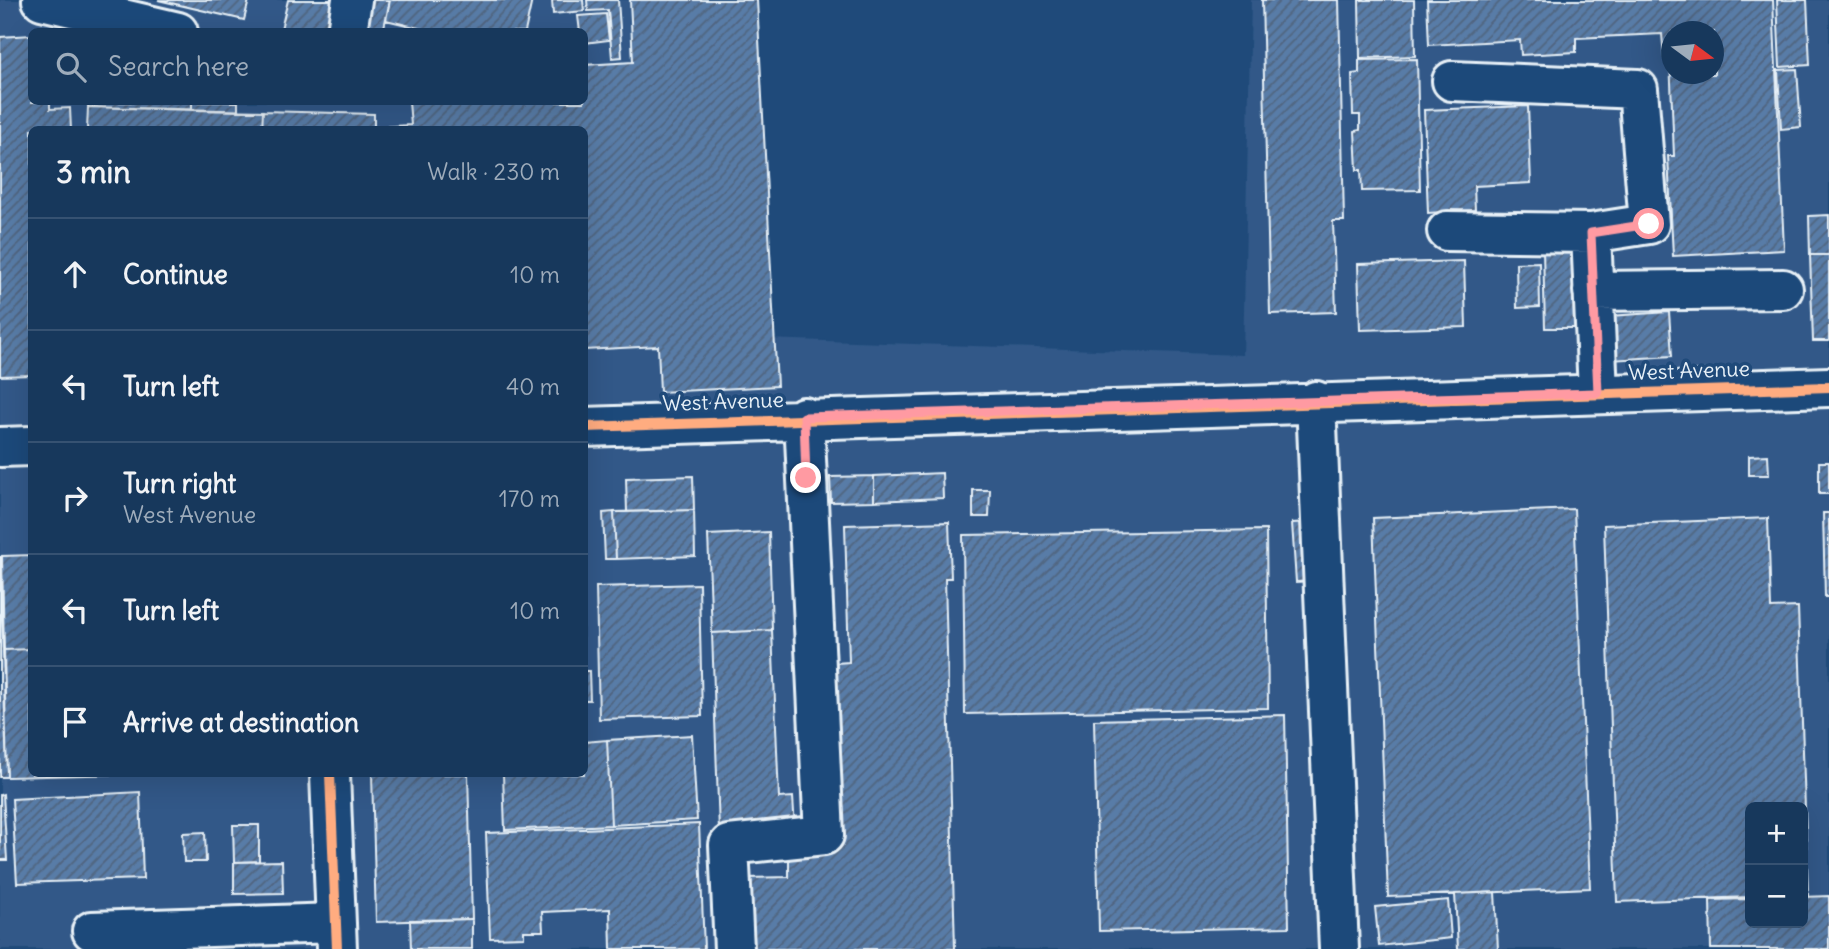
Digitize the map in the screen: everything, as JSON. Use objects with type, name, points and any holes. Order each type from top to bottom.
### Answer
[{"type":"street","points":[[42,0],[160,28]]},
{"type":"street","points":[[1447,231],[1591,233],[1649,224],[1638,89],[1452,81]]},
{"type":"street","points":[[1591,233],[1598,393]]},
{"type":"street","points":[[1593,291],[1783,289]]},
{"type":"street","name":"West Avenue","points":[[588,427],[804,417],[1829,387]]},
{"type":"street","points":[[1317,401],[1339,949]]},
{"type":"street","points":[[734,949],[729,845],[824,835],[804,417]]},
{"type":"street","points":[[0,447],[28,446]]},
{"type":"street","points":[[92,931],[337,936],[330,777]]},
{"type":"shaded area","points":[[0,0],[744,0],[766,339],[1243,355],[1251,0],[1829,0],[1829,949],[0,949]]},
{"type":"building","points":[[158,0],[249,0],[244,20]]},
{"type":"building","points":[[288,0],[348,0],[342,28],[281,28]]},
{"type":"building","points":[[358,0],[390,0],[384,28],[354,28]]},
{"type":"building","points":[[390,0],[532,0],[526,28],[419,28],[386,20]]},
{"type":"building","points":[[552,0],[583,0],[584,11],[553,14]]},
{"type":"building","points":[[587,0],[618,0],[622,57],[612,58],[608,10],[588,11]]},
{"type":"building","points":[[630,0],[757,0],[777,386],[660,392],[658,346],[588,350],[588,126],[394,126],[411,125],[409,105],[588,105],[588,65],[633,62]]},
{"type":"building","points":[[1262,0],[1339,0],[1344,221],[1333,221],[1336,312],[1270,314]]},
{"type":"building","points":[[1359,0],[1414,0],[1415,56],[1360,58]]},
{"type":"building","points":[[1427,0],[1773,0],[1784,250],[1673,256],[1668,156],[1674,156],[1671,84],[1724,84],[1724,21],[1661,21],[1661,34],[1576,38],[1576,52],[1521,55],[1520,40],[1429,45]]},
{"type":"building","points":[[1777,0],[1807,0],[1810,65],[1780,67]]},
{"type":"building","points":[[606,14],[609,40],[588,43],[588,28],[580,28],[578,16]]},
{"type":"building","points":[[28,35],[28,105],[50,105],[50,109],[70,108],[71,126],[28,126],[28,375],[0,376],[0,37]]},
{"type":"building","points":[[1417,59],[1420,190],[1362,191],[1361,170],[1357,170],[1355,131],[1360,130],[1360,115],[1353,115],[1352,74],[1359,73],[1359,60]]},
{"type":"building","points":[[1797,69],[1801,127],[1781,129],[1778,70]]},
{"type":"building","points":[[192,105],[192,110],[88,107]]},
{"type":"building","points":[[192,105],[238,105],[238,111],[192,110]]},
{"type":"building","points":[[1528,106],[1531,183],[1474,186],[1475,210],[1428,213],[1424,110]]},
{"type":"building","points":[[88,107],[263,111],[262,126],[87,126]]},
{"type":"building","points":[[263,111],[374,114],[374,126],[262,126]]},
{"type":"building","points":[[1829,215],[1829,255],[1810,255],[1809,216]]},
{"type":"building","points":[[1573,248],[1575,328],[1545,328],[1543,249]]},
{"type":"building","points":[[1810,255],[1829,255],[1829,341],[1813,341]]},
{"type":"building","points":[[1464,261],[1466,327],[1360,330],[1358,264]]},
{"type":"building","points":[[1539,262],[1540,307],[1517,308],[1516,263]]},
{"type":"building","points":[[1669,312],[1672,356],[1611,360],[1609,316]]},
{"type":"building","points":[[1768,455],[1769,475],[1749,475],[1749,456]]},
{"type":"building","points":[[1819,462],[1829,462],[1829,494],[1819,494]]},
{"type":"building","points":[[942,473],[943,498],[874,501],[874,476]]},
{"type":"building","points":[[693,476],[694,510],[627,512],[626,478]]},
{"type":"building","points":[[874,476],[874,501],[831,502],[830,477]]},
{"type":"building","points":[[973,490],[990,490],[989,517],[973,517]]},
{"type":"building","points":[[1574,509],[1590,888],[1388,897],[1373,518]]},
{"type":"building","points":[[694,510],[695,556],[616,559],[614,512]]},
{"type":"building","points":[[614,512],[616,559],[605,559],[603,513]]},
{"type":"building","points":[[1823,513],[1829,513],[1829,597],[1825,597]]},
{"type":"building","points":[[1768,518],[1771,608],[1798,607],[1805,802],[1745,802],[1745,897],[1617,902],[1604,525]]},
{"type":"building","points":[[949,522],[951,578],[945,578],[955,949],[746,949],[744,878],[789,877],[789,847],[841,845],[836,663],[849,662],[845,525]]},
{"type":"building","points":[[1309,522],[1313,581],[1296,582],[1292,523]]},
{"type":"building","points":[[1266,530],[1268,708],[965,714],[963,535]]},
{"type":"building","points":[[769,532],[772,630],[712,633],[708,535]]},
{"type":"building","points":[[28,555],[28,649],[4,650],[2,556]]},
{"type":"building","points":[[0,556],[7,777],[0,777]]},
{"type":"building","points":[[699,584],[702,716],[599,719],[596,587]]},
{"type":"building","points":[[772,630],[779,798],[793,797],[795,828],[719,831],[712,633]]},
{"type":"building","points":[[28,649],[28,776],[7,777],[4,650]]},
{"type":"building","points":[[588,671],[589,671],[588,700]]},
{"type":"building","points":[[1285,715],[1289,927],[1099,931],[1094,720]]},
{"type":"building","points":[[692,735],[697,820],[611,825],[607,740]]},
{"type":"building","points":[[607,740],[611,825],[505,830],[503,777],[588,777],[588,742]]},
{"type":"building","points":[[372,777],[468,777],[472,919],[376,922]]},
{"type":"building","points":[[140,792],[143,879],[17,883],[12,799]]},
{"type":"building","points":[[3,794],[7,860],[0,860],[0,795]]},
{"type":"building","points":[[699,824],[704,949],[611,949],[610,909],[542,912],[543,931],[524,931],[524,937],[490,938],[486,833]]},
{"type":"building","points":[[233,825],[259,825],[259,861],[234,862]]},
{"type":"building","points":[[205,832],[206,862],[184,862],[183,833]]},
{"type":"building","points":[[282,861],[283,893],[234,894],[234,862]]},
{"type":"building","points":[[1495,892],[1498,949],[1458,949],[1455,894]]},
{"type":"building","points":[[1829,896],[1829,949],[1711,949],[1710,900],[1745,899],[1745,928],[1808,928],[1808,897]]},
{"type":"building","points":[[1448,900],[1451,938],[1379,946],[1375,907]]},
{"type":"building","points":[[472,919],[472,949],[411,949],[410,920]]},
{"type":"cycle path","points":[[588,427],[1829,387]]},
{"type":"cycle path","points":[[330,777],[337,949]]},
{"type":"route","points":[[806,478],[804,417],[1598,393],[1591,233],[1649,224]]}]
